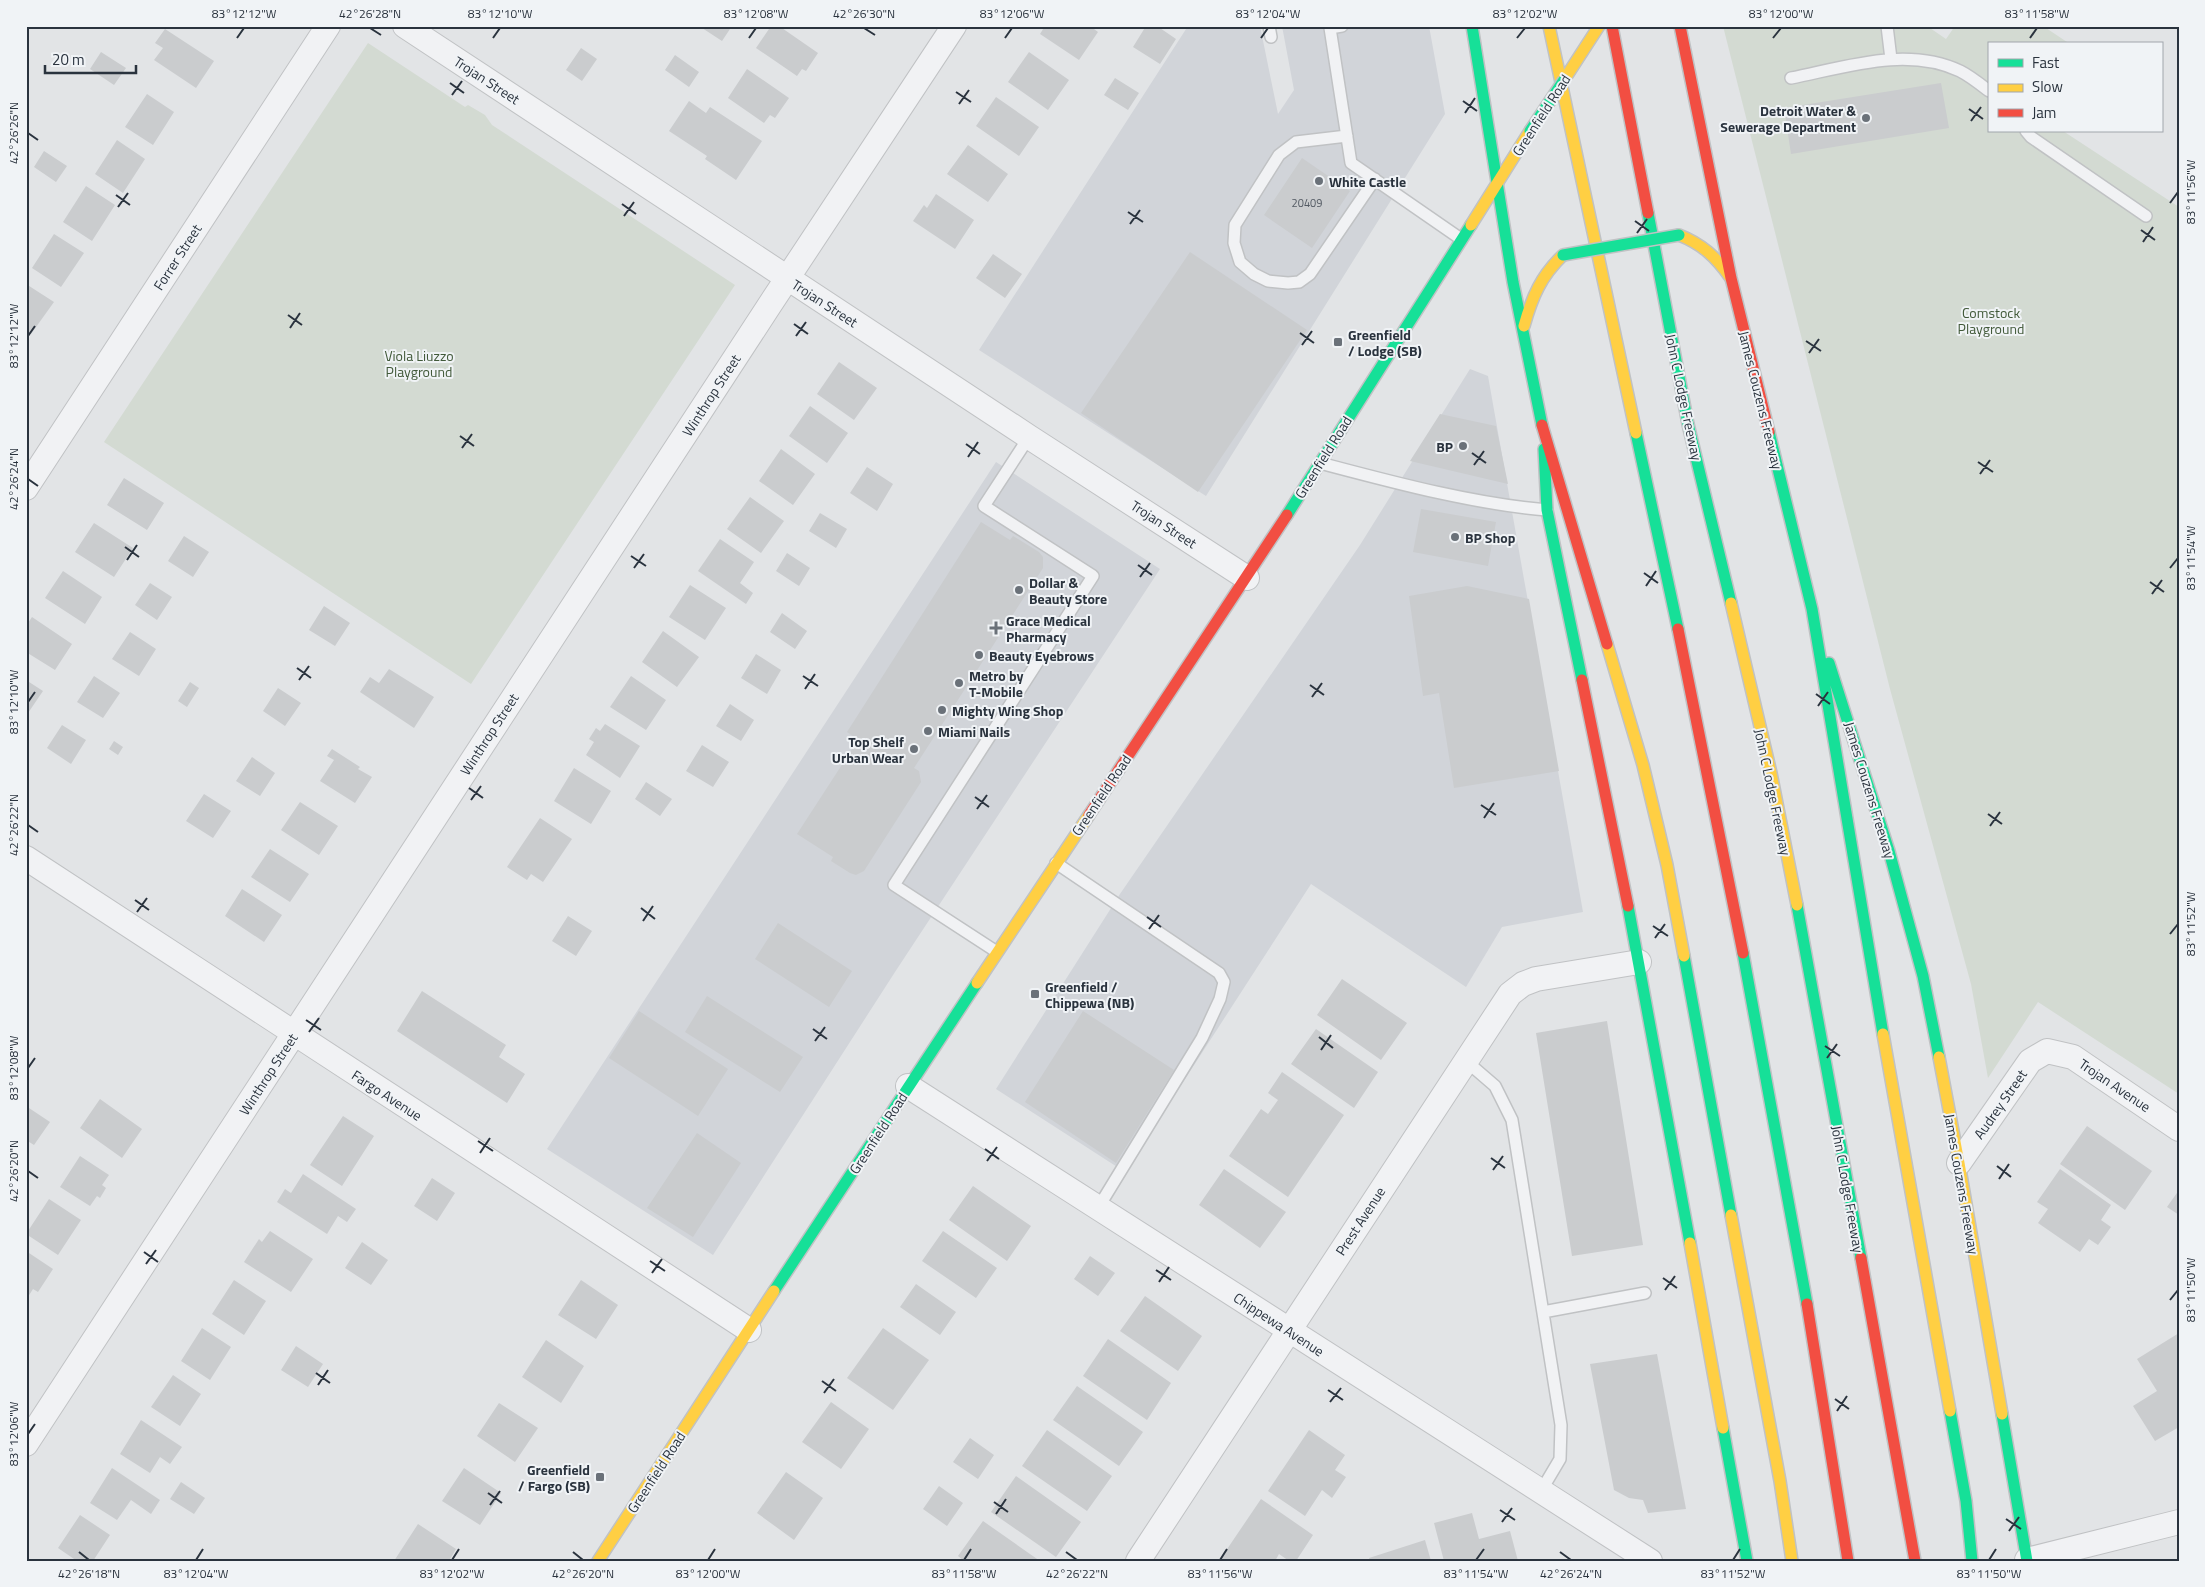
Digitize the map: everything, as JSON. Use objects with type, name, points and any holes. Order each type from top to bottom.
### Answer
[{"type":"main road","points":[[1472,26],[1513,282],[1524,328],[1542,425],[1643,765],[1668,865],[1792,1561]]},
{"type":"main road","points":[[1549,26],[1725,852],[1764,1056],[1834,1465],[1848,1561]]},
{"type":"main road","name":"Greenfield Road","points":[[598,1561],[908,1086],[1247,578],[1496,183],[1598,26]]},
{"type":"main road","name":"John C Lodge Freeway","points":[[1612,26],[1688,424],[1772,782],[1810,974],[1915,1561]]},
{"type":"main road","name":"James Couzens Freeway","points":[[1680,26],[1731,278],[1812,609],[1889,851],[1923,976],[1959,1163],[2027,1560]]},
{"type":"main road","points":[[1524,328],[1532,297],[1544,272],[1563,255],[1679,235],[1698,242],[1715,256],[1731,278]]},
{"type":"main road","points":[[1542,425],[1547,510],[1639,962],[1747,1561]]},
{"type":"main road","points":[[1812,609],[1902,1150],[1966,1501],[1972,1561]]},
{"type":"street","name":"Forrer Street","points":[[26,488],[328,26]]},
{"type":"street","name":"Trojan Street","points":[[405,26],[1029,437],[1247,578]]},
{"type":"street","name":"Winthrop Street","points":[[26,1444],[954,26]]},
{"type":"street","name":"Fargo Avenue","points":[[26,858],[749,1330]]},
{"type":"street","name":"Prest Avenue","points":[[1138,1561],[1510,994],[1523,984],[1536,979],[1639,962]]},
{"type":"street","name":"Audrey Street","points":[[1959,1163],[2030,1061],[2047,1051]]},
{"type":"street","name":"Trojan Avenue","points":[[2047,1051],[2073,1057],[2179,1129]]},
{"type":"street","name":"Chippewa Avenue","points":[[908,1086],[1650,1561]]},
{"type":"street","points":[[2027,1560],[2179,1522]]},
{"type":"street","points":[[2027,1560],[2035,1561]]},
{"type":"lane","points":[[1342,26],[1330,28],[1351,163],[1461,240]]},
{"type":"lane","points":[[1887,26],[1891,58]]},
{"type":"lane","points":[[1791,78],[1891,58],[1936,63],[1961,72],[1988,90]]},
{"type":"lane","points":[[2027,132],[2146,216]]},
{"type":"lane","points":[[1347,136],[1296,142],[1279,155],[1235,225],[1234,243],[1240,262],[1268,281],[1299,282],[1310,274],[1375,179]]},
{"type":"lane","points":[[997,952],[894,885],[1093,576],[984,506],[1029,437]]},
{"type":"lane","points":[[1320,463],[1388,481],[1518,508],[1547,510]]},
{"type":"lane","points":[[1056,863],[1220,972],[1224,982],[1220,999],[1202,1038],[1098,1208]]},
{"type":"lane","points":[[1466,1062],[1495,1086],[1512,1120],[1561,1425],[1560,1458],[1540,1491]]},
{"type":"lane","points":[[1543,1312],[1645,1294]]},
{"type":"shaded area","points":[[1188,26],[1260,26],[1278,114],[1294,90],[1282,26],[1429,26],[1445,114],[1206,496],[979,350]]},
{"type":"shaded area","points":[[1470,369],[1488,376],[1583,912],[1502,927],[1466,987],[1311,884],[1125,1172],[996,1089],[1120,894],[1360,545]]},
{"type":"shaded area","points":[[996,462],[1160,569],[895,972],[713,1255],[547,1149]]},
{"type":"green space","name":"Comstock Playground","points":[[1723,26],[1927,26],[1946,39],[1955,26],[2043,26],[2067,42],[1988,42],[1988,132],[2065,132],[2179,207],[2179,1094],[2038,1002],[1988,1078],[1971,984],[1890,689]]},
{"type":"green space","name":"Viola Liuzzo Playground","points":[[368,43],[465,107],[468,105],[485,115],[492,125],[735,285],[471,684],[104,442]]},
{"type":"building","points":[[699,26],[732,26],[722,41]]},
{"type":"building","points":[[771,26],[779,26],[818,53],[806,71],[802,69],[797,76],[756,48]]},
{"type":"building","points":[[1045,26],[1090,26],[1098,32],[1079,60],[1040,34]]},
{"type":"building","points":[[1146,26],[1157,26],[1176,39],[1160,64],[1133,47]]},
{"type":"building","points":[[165,29],[214,61],[196,88],[154,60],[163,48],[155,43]]},
{"type":"building","points":[[581,48],[597,59],[582,81],[566,70]]},
{"type":"building","points":[[101,52],[126,68],[114,85],[90,69]]},
{"type":"building","points":[[1029,52],[1069,80],[1048,110],[1008,82]]},
{"type":"building","points":[[675,55],[699,72],[689,87],[665,70]]},
{"type":"building","points":[[747,69],[789,98],[775,118],[770,115],[764,123],[728,98]]},
{"type":"building","points":[[1115,78],[1139,93],[1128,110],[1104,95]]},
{"type":"building","name":"Detroit Water & Sewerage Department","points":[[1941,83],[1949,128],[1791,154],[1784,108]]},
{"type":"building","points":[[147,94],[174,112],[153,145],[125,127]]},
{"type":"building","points":[[996,97],[1039,127],[1019,156],[976,126]]},
{"type":"building","points":[[689,101],[706,113],[710,107],[762,141],[736,180],[705,159],[707,156],[669,131]]},
{"type":"building","points":[[117,140],[145,159],[123,193],[95,174]]},
{"type":"building","points":[[968,145],[1008,174],[988,202],[947,174]]},
{"type":"building","points":[[44,151],[67,166],[56,182],[34,167]]},
{"type":"building","points":[[1302,158],[1350,191],[1312,248],[1264,215]]},
{"type":"building","points":[[86,186],[115,205],[92,241],[63,222]]},
{"type":"building","points":[[936,194],[974,220],[955,249],[913,221],[924,205],[927,208]]},
{"type":"building","points":[[54,234],[84,253],[61,287],[32,268]]},
{"type":"building","points":[[1190,252],[1307,330],[1198,492],[1081,413]]},
{"type":"building","points":[[993,254],[1022,274],[1005,298],[976,278]]},
{"type":"building","points":[[26,284],[54,302],[31,334],[26,331]]},
{"type":"building","points":[[839,362],[877,388],[854,420],[817,394]]},
{"type":"building","points":[[810,406],[848,433],[827,463],[789,436]]},
{"type":"building","points":[[1440,414],[1496,426],[1508,484],[1410,461]]},
{"type":"building","points":[[781,449],[815,474],[793,505],[759,481]]},
{"type":"building","points":[[867,467],[893,484],[877,511],[850,493]]},
{"type":"building","points":[[124,478],[164,503],[147,530],[107,505]]},
{"type":"building","points":[[750,497],[784,521],[761,553],[727,529]]},
{"type":"building","name":"BP Shop","points":[[1421,509],[1496,522],[1488,566],[1413,552]]},
{"type":"building","points":[[820,513],[847,529],[836,548],[809,531]]},
{"type":"building","points":[[981,522],[1010,540],[1013,536],[1039,552],[1043,557],[1043,568],[914,768],[919,771],[921,782],[864,871],[856,875],[850,873],[831,861],[833,857],[797,834],[858,740],[847,732]]},
{"type":"building","points":[[94,523],[133,548],[114,577],[75,552]]},
{"type":"building","points":[[184,536],[209,552],[193,577],[168,561]]},
{"type":"building","points":[[720,539],[754,562],[740,583],[753,593],[746,604],[698,571]]},
{"type":"building","points":[[787,553],[810,568],[799,586],[776,571]]},
{"type":"building","points":[[63,571],[102,597],[85,624],[45,598]]},
{"type":"building","points":[[150,583],[172,597],[157,620],[135,605]]},
{"type":"building","points":[[690,585],[726,608],[705,640],[669,617]]},
{"type":"building","points":[[1467,586],[1529,599],[1559,771],[1454,788],[1439,693],[1423,696],[1409,596]]},
{"type":"building","points":[[324,606],[350,623],[335,646],[309,630]]},
{"type":"building","points":[[782,613],[807,631],[795,649],[770,632]]},
{"type":"building","points":[[32,617],[72,644],[55,670],[26,652],[26,626]]},
{"type":"building","points":[[663,631],[699,657],[677,687],[642,662]]},
{"type":"building","points":[[130,632],[156,649],[139,676],[112,659]]},
{"type":"building","points":[[756,654],[781,670],[767,694],[741,678]]},
{"type":"building","points":[[389,669],[434,697],[414,728],[360,692],[370,677],[379,683]]},
{"type":"building","points":[[94,676],[120,693],[103,718],[77,702]]},
{"type":"building","points":[[631,676],[666,700],[646,730],[610,707]]},
{"type":"building","points":[[26,680],[43,691],[26,716]]},
{"type":"building","points":[[190,682],[199,688],[187,707],[178,701]]},
{"type":"building","points":[[278,688],[301,703],[285,726],[263,711]]},
{"type":"building","points":[[730,704],[754,720],[741,741],[716,726]]},
{"type":"building","points":[[605,724],[640,746],[620,778],[586,755],[594,742],[589,739],[596,728],[600,731]]},
{"type":"building","points":[[62,725],[86,740],[71,764],[47,748]]},
{"type":"building","points":[[114,741],[123,747],[118,755],[109,749]]},
{"type":"building","points":[[702,745],[729,762],[713,787],[686,771]]},
{"type":"building","points":[[332,749],[372,777],[355,803],[320,781],[334,760],[327,756]]},
{"type":"building","points":[[252,757],[275,773],[260,796],[236,781]]},
{"type":"building","points":[[574,768],[611,791],[591,824],[554,801]]},
{"type":"building","points":[[646,782],[672,799],[660,816],[635,799]]},
{"type":"building","points":[[204,794],[231,811],[213,838],[186,821]]},
{"type":"building","points":[[300,802],[338,826],[319,855],[281,830]]},
{"type":"building","points":[[540,818],[572,839],[543,882],[531,874],[527,880],[507,867]]},
{"type":"building","points":[[270,849],[309,874],[290,902],[251,877]]},
{"type":"building","points":[[242,889],[282,915],[264,942],[225,916]]},
{"type":"building","points":[[568,916],[592,931],[576,956],[552,941]]},
{"type":"building","points":[[778,923],[852,971],[829,1007],[755,959]]},
{"type":"building","points":[[1342,979],[1407,1023],[1381,1060],[1317,1015]]},
{"type":"building","points":[[422,991],[506,1045],[499,1057],[525,1074],[507,1103],[397,1031]]},
{"type":"building","points":[[707,996],[803,1057],[780,1092],[685,1032]]},
{"type":"building","points":[[639,1011],[728,1069],[698,1116],[609,1058]]},
{"type":"building","points":[[1083,1011],[1174,1070],[1116,1163],[1025,1102]]},
{"type":"building","points":[[1607,1021],[1643,1245],[1572,1256],[1536,1033]]},
{"type":"building","points":[[1316,1029],[1378,1072],[1354,1108],[1291,1064]]},
{"type":"building","points":[[1282,1072],[1344,1115],[1288,1197],[1229,1156],[1261,1109],[1268,1114],[1278,1100],[1268,1093]]},
{"type":"building","points":[[100,1099],[142,1129],[122,1158],[80,1128]]},
{"type":"building","points":[[26,1106],[50,1122],[34,1145],[26,1140]]},
{"type":"building","points":[[343,1116],[374,1136],[342,1186],[310,1165]]},
{"type":"building","points":[[2087,1126],[2152,1171],[2125,1210],[2060,1164]]},
{"type":"building","points":[[697,1133],[741,1163],[693,1237],[647,1208]]},
{"type":"building","points":[[80,1156],[109,1175],[102,1185],[106,1188],[100,1198],[97,1196],[90,1206],[60,1187]]},
{"type":"building","points":[[1224,1169],[1286,1212],[1260,1248],[1199,1205]]},
{"type":"building","points":[[2060,1169],[2111,1205],[2101,1220],[2111,1227],[2098,1245],[2089,1239],[2080,1252],[2038,1223],[2048,1209],[2037,1202]]},
{"type":"building","points":[[303,1174],[356,1209],[347,1222],[338,1216],[327,1234],[277,1202],[285,1189],[291,1193]]},
{"type":"building","points":[[432,1178],[455,1193],[437,1221],[414,1206]]},
{"type":"building","points":[[973,1186],[1031,1226],[1007,1261],[949,1220]]},
{"type":"building","points":[[2179,1190],[2179,1215],[2167,1207]]},
{"type":"building","points":[[49,1199],[81,1220],[58,1255],[26,1234]]},
{"type":"building","points":[[270,1231],[313,1259],[291,1292],[244,1262],[259,1239],[262,1242]]},
{"type":"building","points":[[943,1231],[997,1268],[976,1298],[922,1261]]},
{"type":"building","points":[[362,1242],[388,1260],[371,1285],[345,1268]]},
{"type":"building","points":[[26,1251],[53,1269],[38,1292],[33,1289],[26,1300]]},
{"type":"building","points":[[1090,1256],[1115,1273],[1098,1296],[1074,1279]]},
{"type":"building","points":[[234,1280],[266,1301],[244,1335],[212,1314]]},
{"type":"building","points":[[581,1280],[618,1305],[596,1339],[558,1315]]},
{"type":"building","points":[[916,1284],[956,1312],[940,1335],[900,1307]]},
{"type":"building","points":[[1145,1296],[1202,1336],[1178,1371],[1120,1331]]},
{"type":"building","points":[[202,1328],[231,1347],[210,1380],[181,1361]]},
{"type":"building","points":[[883,1328],[929,1360],[893,1410],[847,1378]]},
{"type":"building","points":[[2179,1333],[2179,1427],[2155,1441],[2133,1406],[2157,1391],[2137,1359]]},
{"type":"building","points":[[1108,1339],[1171,1383],[1147,1420],[1083,1376]]},
{"type":"building","points":[[546,1340],[584,1366],[561,1403],[522,1377]]},
{"type":"building","points":[[296,1346],[323,1364],[308,1387],[281,1370]]},
{"type":"building","points":[[1657,1354],[1686,1509],[1648,1513],[1643,1500],[1629,1498],[1614,1490],[1590,1364]]},
{"type":"building","points":[[173,1375],[201,1394],[180,1426],[151,1407]]},
{"type":"building","points":[[1077,1386],[1143,1432],[1119,1466],[1053,1420]]},
{"type":"building","points":[[831,1402],[869,1429],[841,1469],[802,1442]]},
{"type":"building","points":[[499,1403],[538,1428],[515,1462],[477,1436]]},
{"type":"building","points":[[141,1420],[182,1447],[170,1464],[160,1457],[150,1473],[120,1454]]},
{"type":"building","points":[[1047,1430],[1112,1476],[1087,1511],[1022,1466]]},
{"type":"building","points":[[1309,1430],[1345,1455],[1335,1470],[1346,1477],[1332,1498],[1322,1490],[1305,1516],[1268,1491]]},
{"type":"building","points":[[970,1438],[994,1455],[978,1479],[953,1462]]},
{"type":"building","points":[[112,1468],[160,1500],[151,1514],[131,1500],[117,1520],[90,1503]]},
{"type":"building","points":[[464,1468],[501,1493],[480,1525],[442,1501]]},
{"type":"building","points":[[786,1472],[823,1498],[794,1540],[757,1513]]},
{"type":"building","points":[[1016,1476],[1081,1522],[1056,1557],[991,1512]]},
{"type":"building","points":[[181,1482],[205,1498],[194,1514],[170,1499]]},
{"type":"building","points":[[939,1486],[963,1503],[947,1526],[923,1509]]},
{"type":"building","points":[[1261,1499],[1313,1535],[1296,1561],[1289,1561],[1279,1554],[1275,1561],[1219,1561]]},
{"type":"building","points":[[1472,1513],[1479,1539],[1510,1531],[1518,1561],[1444,1561],[1434,1523]]},
{"type":"building","points":[[80,1515],[110,1535],[93,1561],[77,1561],[58,1548]]},
{"type":"building","points":[[983,1521],[1040,1561],[964,1561],[958,1556]]},
{"type":"building","points":[[418,1524],[456,1549],[449,1561],[394,1561]]},
{"type":"building","points":[[1425,1540],[1431,1561],[1370,1561],[1369,1558]]},
{"type":"traffic: fast","points":[[1472,26],[1513,282],[1542,425]]},
{"type":"traffic: fast","points":[[1530,131],[1564,80]]},
{"type":"traffic: fast","points":[[1648,213],[1688,424],[1731,603]]},
{"type":"traffic: fast","points":[[1287,515],[1471,225]]},
{"type":"traffic: fast","points":[[1563,255],[1679,235]]},
{"type":"traffic: fast","points":[[1769,432],[1812,609]]},
{"type":"traffic: fast","points":[[1636,433],[1678,629]]},
{"type":"traffic: fast","points":[[1544,449],[1547,510],[1582,680]]},
{"type":"traffic: fast","points":[[1812,609],[1883,1034]]},
{"type":"traffic: fast","points":[[1829,663],[1889,851],[1923,976],[1939,1057]]},
{"type":"traffic: fast","points":[[1797,905],[1861,1258]]},
{"type":"traffic: fast","points":[[1628,906],[1690,1243]]},
{"type":"traffic: fast","points":[[1743,953],[1807,1304]]},
{"type":"traffic: fast","points":[[1684,956],[1731,1215]]},
{"type":"traffic: fast","points":[[774,1291],[977,983]]},
{"type":"traffic: fast","points":[[1950,1411],[1966,1501],[1972,1561]]},
{"type":"traffic: fast","points":[[2002,1414],[2027,1561]]},
{"type":"traffic: fast","points":[[1723,1428],[1747,1561]]},
{"type":"traffic: slow","points":[[1549,26],[1636,433]]},
{"type":"traffic: slow","points":[[1564,80],[1599,26]]},
{"type":"traffic: slow","points":[[1471,225],[1530,131]]},
{"type":"traffic: slow","points":[[1679,235],[1708,252],[1730,277]]},
{"type":"traffic: slow","points":[[1524,326],[1538,288],[1555,263],[1563,255]]},
{"type":"traffic: slow","points":[[1731,603],[1771,773],[1797,905]]},
{"type":"traffic: slow","points":[[1607,644],[1643,765],[1667,865],[1684,956]]},
{"type":"traffic: slow","points":[[977,983],[1089,815]]},
{"type":"traffic: slow","points":[[1883,1034],[1950,1411]]},
{"type":"traffic: slow","points":[[1939,1057],[2002,1414]]},
{"type":"traffic: slow","points":[[1731,1215],[1780,1481],[1792,1561]]},
{"type":"traffic: slow","points":[[1690,1243],[1723,1428]]},
{"type":"traffic: slow","points":[[598,1561],[774,1291]]},
{"type":"traffic: jam","points":[[1612,26],[1648,213]]},
{"type":"traffic: jam","points":[[1680,26],[1731,278],[1769,432]]},
{"type":"traffic: jam","points":[[1542,425],[1607,644]]},
{"type":"traffic: jam","points":[[1089,815],[1287,515]]},
{"type":"traffic: jam","points":[[1678,629],[1743,953]]},
{"type":"traffic: jam","points":[[1582,680],[1628,906]]},
{"type":"traffic: jam","points":[[1861,1258],[1915,1561]]},
{"type":"traffic: jam","points":[[1807,1304],[1848,1561]]},
{"type":"place","name":"Detroit Water & Sewerage Department","points":[[1866,118]]},
{"type":"place","name":"White Castle","points":[[1319,181]]},
{"type":"place","name":"Greenfield / Lodge (SB)","points":[[1338,342]]},
{"type":"place","name":"BP","points":[[1463,446]]},
{"type":"place","name":"BP Shop","points":[[1455,537]]},
{"type":"place","name":"Dollar & Beauty Store","points":[[1019,590]]},
{"type":"place","name":"Grace Medical Pharmacy","points":[[996,628]]},
{"type":"place","name":"Beauty Eyebrows","points":[[979,655]]},
{"type":"place","name":"Metro by T-Mobile","points":[[959,683]]},
{"type":"place","name":"Mighty Wing Shop","points":[[942,710]]},
{"type":"place","name":"Miami Nails","points":[[928,731]]},
{"type":"place","name":"Top Shelf Urban Wear","points":[[914,749]]},
{"type":"place","name":"Greenfield / Chippewa (NB)","points":[[1035,994]]},
{"type":"place","name":"Greenfield / Fargo (SB)","points":[[600,1477]]}]
